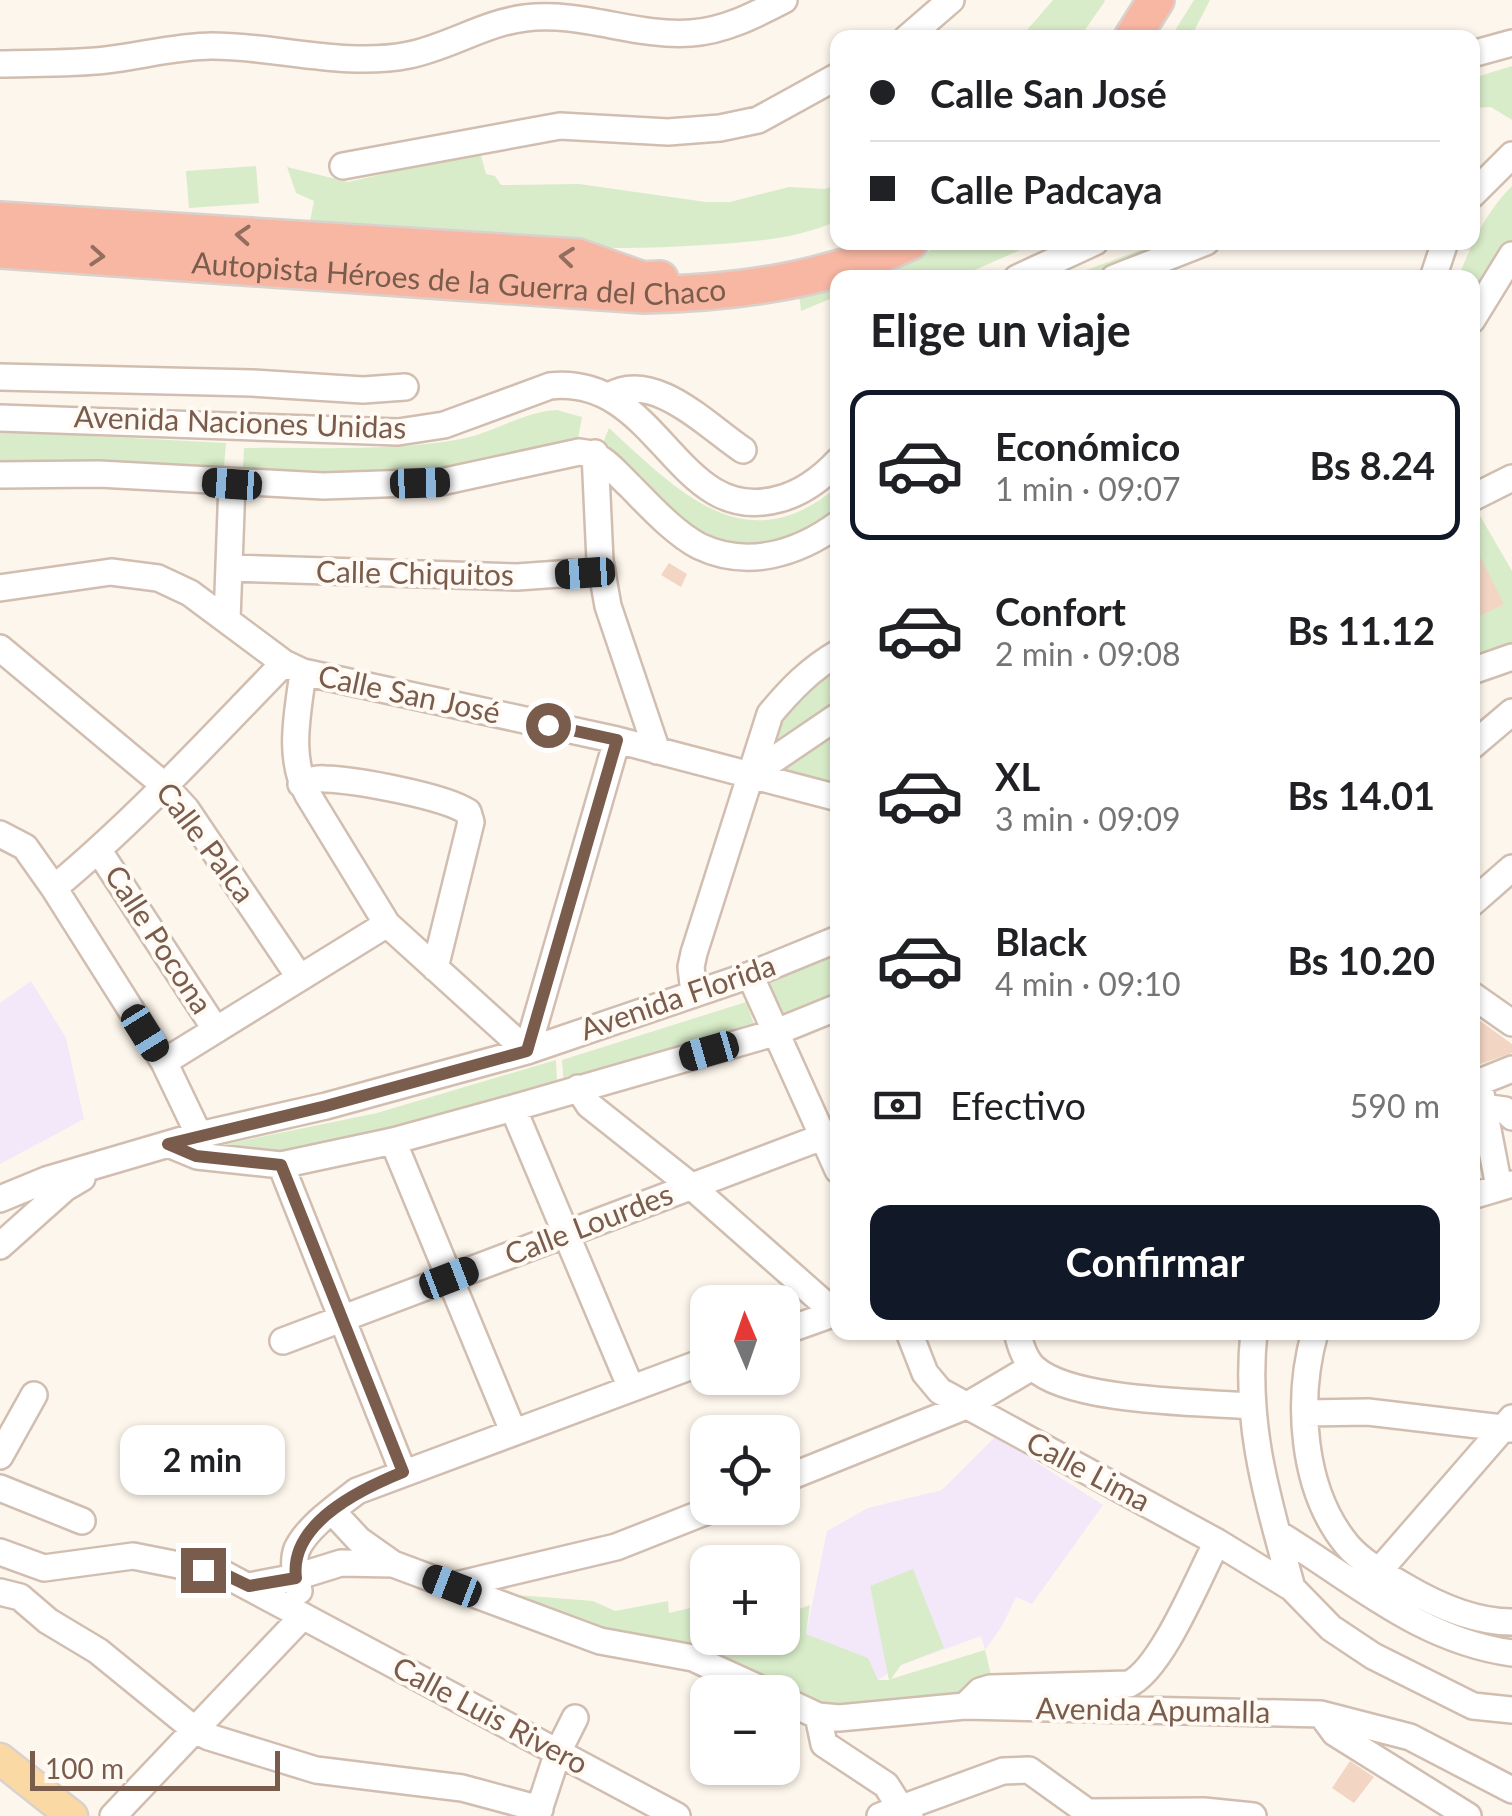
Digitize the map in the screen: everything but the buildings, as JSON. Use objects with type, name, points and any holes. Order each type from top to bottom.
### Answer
[{"type":"highway","points":[[1137,30],[1156,0]]},
{"type":"highway","points":[[1157,30],[1175,0]]},
{"type":"highway","name":"Autopista Héroes de la Guerra del Chaco","points":[[0,220],[578,257],[643,280],[763,271],[845,250]]},
{"type":"highway","name":"Autopista Héroes de la Guerra del Chaco","points":[[0,250],[644,295],[706,293],[830,272]]},
{"type":"highway","name":"Autopista Héroes de la Guerra del Chaco","points":[[837,270],[889,250]]},
{"type":"main road","points":[[0,1758],[72,1816]]},
{"type":"street","points":[[0,64],[100,61],[205,46],[246,46],[341,58],[410,55],[488,27],[574,16],[662,32],[692,33],[748,18],[784,0]]},
{"type":"street","points":[[916,30],[951,0]]},
{"type":"street","points":[[1480,52],[1512,42]]},
{"type":"street","points":[[343,166],[560,126],[668,132],[720,128],[758,120],[830,80]]},
{"type":"street","points":[[1480,187],[1512,155]]},
{"type":"street","points":[[1034,270],[1077,250]]},
{"type":"street","points":[[1134,270],[1186,250]]},
{"type":"street","points":[[1480,308],[1511,260]]},
{"type":"street","points":[[0,377],[252,383],[363,390],[405,388]]},
{"type":"street","name":"Avenida Naciones Unidas","points":[[0,418],[398,432],[444,426],[550,386],[586,387],[631,411],[711,492],[742,504],[787,497],[830,468]]},
{"type":"street","points":[[609,396],[641,389],[664,396],[742,450]]},
{"type":"street","points":[[595,453],[602,571],[608,606],[658,751]]},
{"type":"street","points":[[0,475],[99,474],[323,486],[442,482],[557,455],[595,453],[698,545],[737,557],[757,558],[788,552],[830,530]]},
{"type":"street","points":[[1480,494],[1512,478]]},
{"type":"street","points":[[227,620],[232,484]]},
{"type":"street","name":"Calle Chiquitos","points":[[228,568],[518,577],[602,571]]},
{"type":"street","name":"Calle San José","points":[[0,588],[111,572],[158,578],[190,594],[293,668],[617,740],[830,796]]},
{"type":"street","name":"Calle Palca","points":[[0,648],[166,786],[186,809],[300,978]]},
{"type":"street","points":[[694,993],[694,953],[770,714],[790,690],[830,657]]},
{"type":"street","points":[[1480,668],[1512,658]]},
{"type":"street","points":[[293,668],[295,760],[302,784],[387,924],[527,1051],[617,740]]},
{"type":"street","points":[[54,888],[99,851],[293,668]]},
{"type":"street","points":[[1480,739],[1512,712]]},
{"type":"street","points":[[752,775],[830,721]]},
{"type":"street","points":[[302,784],[317,779],[345,782],[451,803],[468,812],[471,822],[436,968]]},
{"type":"street","points":[[4,834],[24,847],[54,888],[164,1062],[198,1136]]},
{"type":"street","name":"Calle Pocona","points":[[99,851],[216,1030]]},
{"type":"street","points":[[1480,896],[1512,868]]},
{"type":"street","points":[[164,1062],[387,924]]},
{"type":"street","name":"Avenida Florida","points":[[0,1199],[46,1180],[168,1144],[527,1051],[750,976],[830,942]]},
{"type":"street","points":[[750,976],[774,1032],[830,1133]]},
{"type":"street","points":[[1480,1001],[1512,1023]]},
{"type":"street","name":"Avenida Florida","points":[[168,1144],[196,1156],[281,1165],[393,1142],[774,1032],[830,1010]]},
{"type":"street","points":[[1480,1091],[1512,1069]]},
{"type":"street","points":[[578,1088],[590,1106],[691,1186],[830,1307]]},
{"type":"street","points":[[1480,1093],[1512,1118]]},
{"type":"street","points":[[1480,1099],[1505,1186],[1480,1194]]},
{"type":"street","points":[[513,1108],[631,1388]]},
{"type":"street","name":"Calle Lourdes","points":[[284,1341],[830,1133]]},
{"type":"street","points":[[393,1142],[513,1431]]},
{"type":"street","points":[[281,1165],[403,1472]]},
{"type":"street","points":[[0,1246],[65,1188],[104,1166]]},
{"type":"street","points":[[800,1325],[830,1314]]},
{"type":"street","name":"Calle Lima","points":[[912,1340],[925,1373],[940,1391],[1217,1542],[1292,1588]]},
{"type":"street","points":[[1020,1340],[1032,1367],[1054,1380],[1139,1399],[1250,1406]]},
{"type":"street","points":[[1254,1340],[1250,1406],[1255,1445],[1292,1588],[1331,1628],[1373,1656],[1473,1706],[1512,1710]]},
{"type":"street","points":[[1314,1340],[1305,1412],[1314,1474],[1334,1524],[1359,1557],[1428,1601],[1467,1614],[1512,1622]]},
{"type":"street","points":[[113,1816],[304,1616],[296,1578],[298,1549],[332,1510],[357,1491],[403,1472],[690,1367]]},
{"type":"street","points":[[800,1473],[966,1406],[1032,1367]]},
{"type":"street","points":[[0,1456],[34,1395]]},
{"type":"street","points":[[1305,1412],[1368,1412],[1509,1425]]},
{"type":"street","points":[[1379,1571],[1509,1425]]},
{"type":"street","points":[[0,1488],[82,1521]]},
{"type":"street","points":[[332,1510],[360,1540],[393,1564],[600,1641],[693,1658],[730,1675]]},
{"type":"street","points":[[452,1586],[616,1547],[690,1518]]},
{"type":"street","points":[[1277,1534],[1320,1530],[1334,1524]]},
{"type":"street","points":[[1277,1534],[1386,1608],[1442,1633],[1488,1649],[1512,1652]]},
{"type":"street","points":[[965,1706],[980,1691],[990,1688],[1129,1684],[1142,1678],[1162,1648],[1217,1542]]},
{"type":"street","points":[[0,1552],[44,1568],[34,1587],[10,1594]]},
{"type":"street","name":"Calle Luis Rivero","points":[[44,1568],[133,1556],[224,1574],[677,1816]]},
{"type":"street","points":[[249,1586],[296,1578],[341,1563],[393,1564]]},
{"type":"street","points":[[10,1594],[98,1651],[195,1730],[282,1762],[316,1770],[462,1788],[539,1813],[558,1752],[575,1718]]},
{"type":"street","name":"Avenida Apumalla","points":[[800,1708],[818,1716],[838,1718],[965,1706],[1321,1714],[1410,1737],[1512,1790]]},
{"type":"street","points":[[1321,1714],[1335,1733],[1468,1816]]},
{"type":"street","points":[[818,1716],[824,1744],[886,1785],[897,1813],[1003,1771],[1029,1770],[1091,1814],[1204,1811],[1252,1816]]},
{"type":"shaded area","points":[[31,981],[66,1038],[84,1119],[0,1164],[0,1003]]},
{"type":"shaded area","points":[[996,1436],[1103,1505],[1032,1604],[1016,1597],[985,1650],[981,1636],[901,1665],[878,1680],[806,1634],[827,1531],[868,1508],[942,1490]]},
{"type":"green space","points":[[1053,0],[1105,1],[1085,30],[1027,30]]},
{"type":"green space","points":[[1194,0],[1210,0],[1195,30],[1175,30]]},
{"type":"green space","points":[[1512,66],[1512,120],[1491,107],[1480,108],[1480,76]]},
{"type":"green space","points":[[480,152],[486,174],[495,176],[501,185],[579,184],[706,202],[730,202],[789,187],[830,187],[830,223],[772,239],[655,248],[507,244],[309,226],[314,201],[296,193],[287,167],[348,182]]},
{"type":"green space","points":[[256,166],[259,203],[189,208],[186,171]]},
{"type":"green space","points":[[1512,186],[1512,243],[1480,296],[1480,270],[1462,270],[1470,250],[1480,250],[1480,229]]},
{"type":"green space","points":[[931,250],[1020,250],[975,270],[884,270]]},
{"type":"green space","points":[[1140,250],[1191,250],[1146,270],[1086,270]]},
{"type":"green space","points":[[830,285],[830,299],[801,311],[799,293]]},
{"type":"green space","points":[[557,410],[582,417],[575,455],[436,478],[242,484],[244,448],[434,443],[473,436]]},
{"type":"green space","points":[[609,428],[688,495],[743,519],[773,519],[804,509],[830,492],[830,533],[819,542],[693,548],[599,453]]},
{"type":"green space","points":[[0,431],[226,443],[223,478],[113,460],[0,463]]},
{"type":"green space","points":[[1480,516],[1512,571],[1512,647],[1480,658]]},
{"type":"green space","points":[[830,668],[830,705],[766,746],[776,710]]},
{"type":"green space","points":[[830,735],[830,793],[761,770]]},
{"type":"green space","points":[[830,958],[830,1002],[783,1022],[768,989],[772,980]]},
{"type":"green space","points":[[746,1002],[755,1027],[564,1086],[562,1060]]},
{"type":"green space","points":[[556,1060],[557,1082],[439,1120],[302,1151],[207,1148],[377,1113]]},
{"type":"green space","points":[[913,1569],[944,1648],[901,1665],[891,1679],[985,1650],[996,1695],[880,1719],[800,1698],[800,1675],[716,1675],[481,1612],[467,1604],[517,1595],[593,1601],[615,1611],[668,1601],[669,1613],[690,1608],[690,1655],[800,1655],[800,1609],[810,1605],[806,1634],[868,1658],[878,1680],[889,1680],[870,1586]]},
{"type":"route","points":[[203,1570],[224,1574],[249,1586],[296,1578],[298,1549],[332,1510],[357,1491],[403,1472],[281,1165],[196,1156],[168,1144],[527,1051],[617,740],[548,725]]}]
